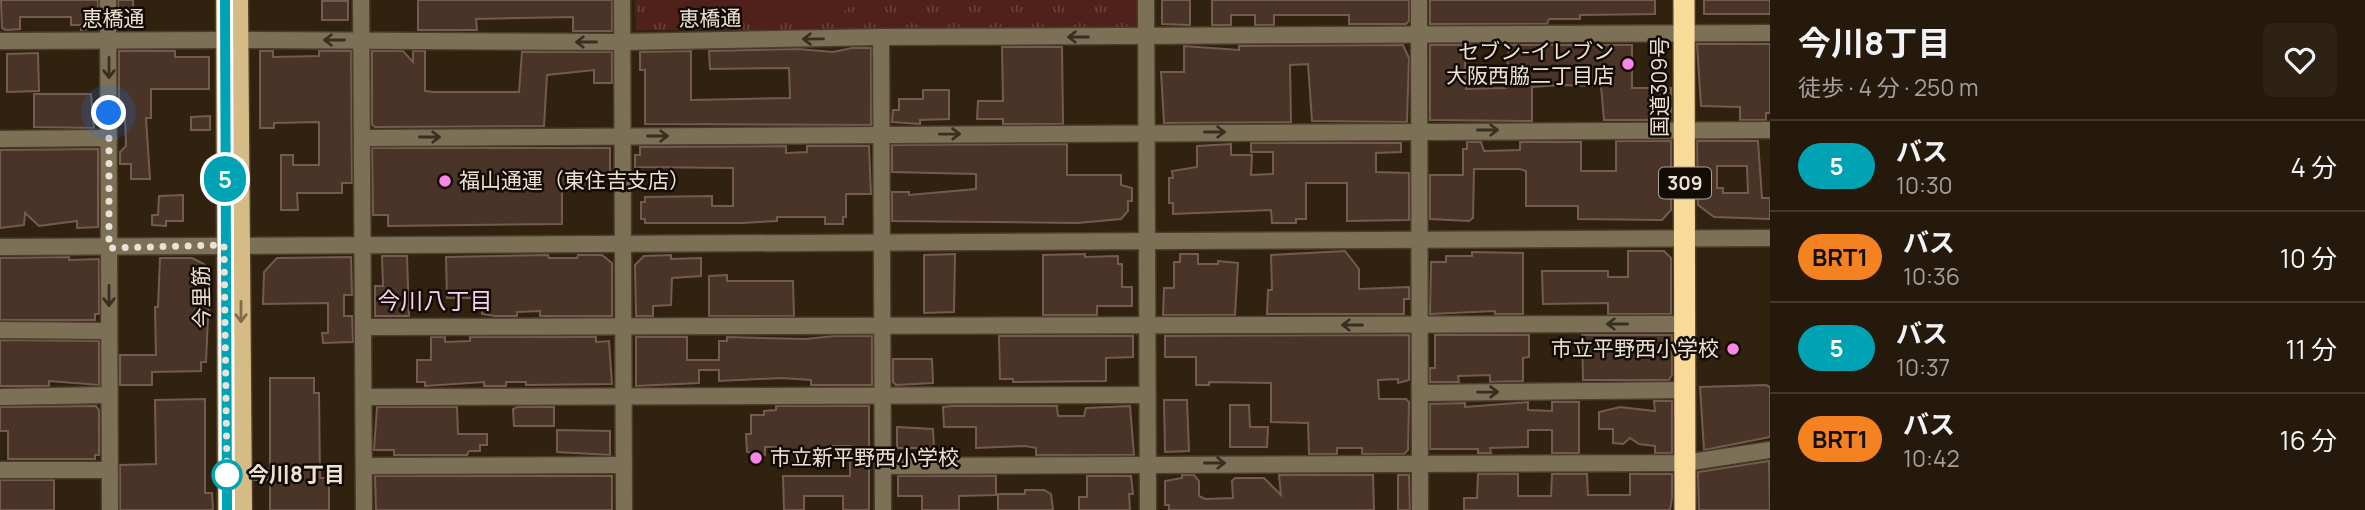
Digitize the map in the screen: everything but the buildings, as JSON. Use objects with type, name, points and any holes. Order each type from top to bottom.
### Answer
[{"type":"highway","name":"国道309号","points":[[1684,0],[1685,510]]},
{"type":"main road","name":"今里筋","points":[[225,0],[233,40]]},
{"type":"main road","name":"今里筋","points":[[227,510],[233,40],[239,0]]},
{"type":"main road","name":"今里筋","points":[[232,245],[243,510]]},
{"type":"street","points":[[108,0],[110,510]]},
{"type":"street","points":[[361,0],[364,510]]},
{"type":"street","points":[[622,0],[624,510]]},
{"type":"street","points":[[1146,0],[1148,510]]},
{"type":"street","points":[[1419,0],[1420,510]]},
{"type":"street","name":"恵橋通","points":[[0,41],[622,42],[881,37],[1770,33]]},
{"type":"street","points":[[881,37],[883,510]]},
{"type":"street","points":[[362,138],[1770,130]]},
{"type":"street","points":[[0,139],[109,138]]},
{"type":"street","points":[[0,247],[109,248],[363,243],[882,243],[1420,237],[1770,238]]},
{"type":"street","points":[[364,327],[1685,324]]},
{"type":"street","points":[[0,330],[109,331]]},
{"type":"street","points":[[1420,393],[1686,390]]},
{"type":"street","points":[[364,397],[884,398],[1146,395]]},
{"type":"street","points":[[0,397],[108,396]]},
{"type":"street","points":[[883,466],[1685,463],[1770,450]]},
{"type":"street","points":[[364,466],[624,465]]},
{"type":"street","points":[[0,470],[109,470]]},
{"type":"green space","points":[[635,0],[1139,0],[1140,31],[636,30]]},
{"type":"green space","points":[[650,0],[857,1],[844,11],[650,17]]},
{"type":"bus line","name":"5","points":[[225,0],[227,510]]},
{"type":"place","name":"セブン-イレブン 大阪西脇二丁目店","points":[[1628,64]]},
{"type":"place","name":"福山通運（東住吉支店）","points":[[445,181]]},
{"type":"place","name":"市立平野西小学校","points":[[1733,349]]},
{"type":"place","name":"市立新平野西小学校","points":[[756,458]]},
{"type":"place","name":"今川8丁目","points":[[227,475]]},
{"type":"district","name":"今川八丁目","points":[[435,301]]},
{"type":"route","points":[[109,113],[109,248],[224,245],[227,475]]}]
